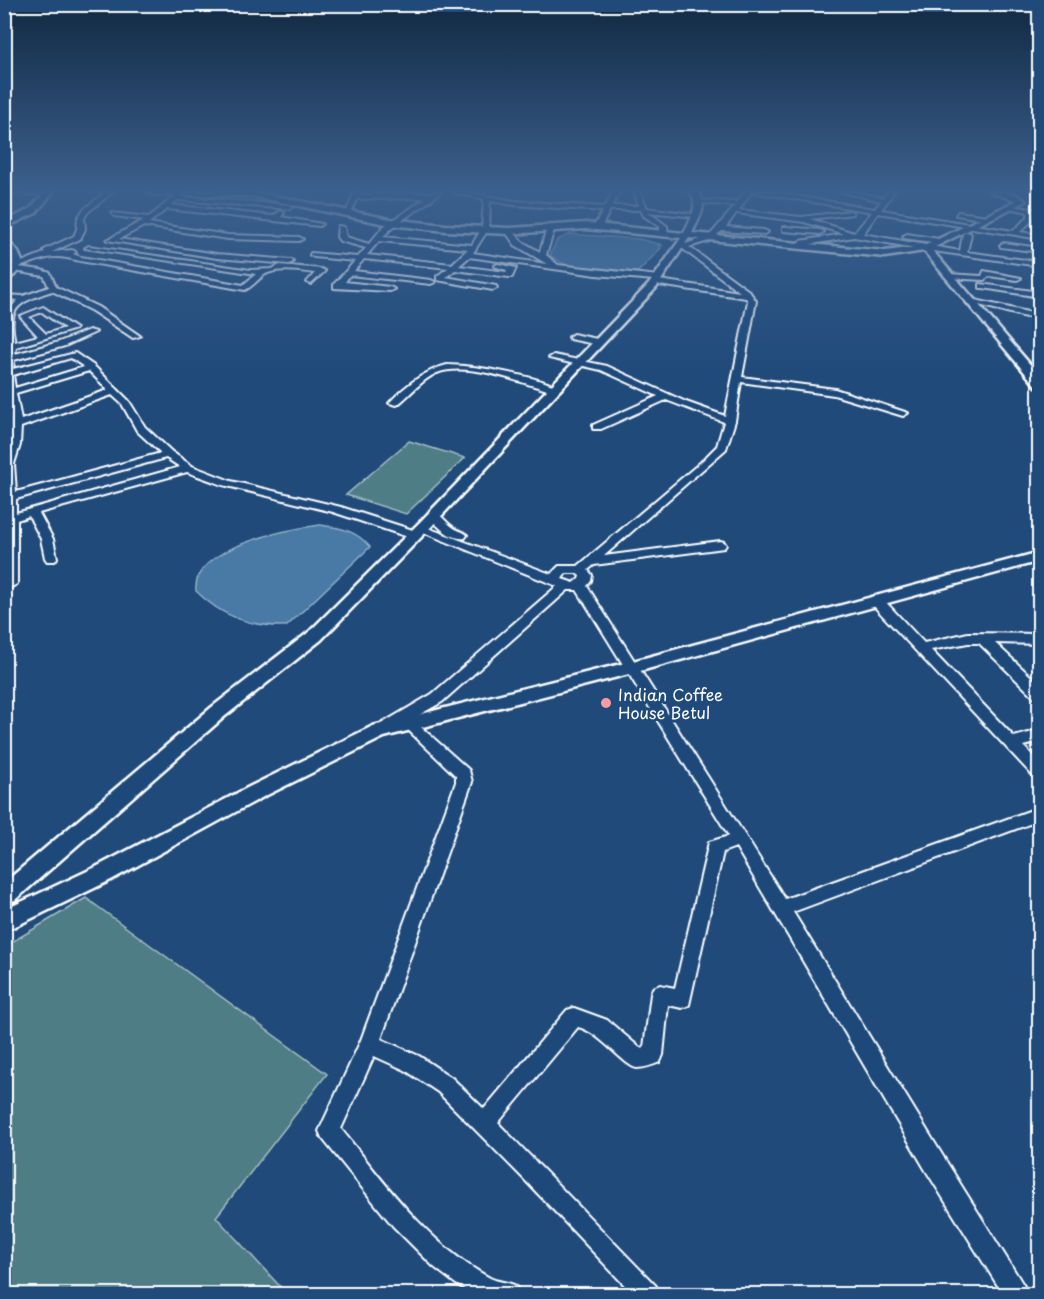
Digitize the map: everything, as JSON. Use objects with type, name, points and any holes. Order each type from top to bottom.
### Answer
[{"type":"main road","points":[[4,280],[17,266],[16,253]]},
{"type":"main road","points":[[8,921],[15,906],[14,899],[6,893],[218,711],[315,636],[418,532],[599,342],[657,280],[677,253]]},
{"type":"main road","points":[[871,253],[894,253]]},
{"type":"main road","points":[[930,253],[1040,384]]},
{"type":"main road","points":[[8,921],[69,892],[259,790],[347,750],[379,731],[633,667],[1040,556]]},
{"type":"street","points":[[17,266],[47,253]]},
{"type":"street","points":[[39,257],[71,253]]},
{"type":"street","points":[[119,253],[239,271],[274,271],[280,267],[321,271]]},
{"type":"street","points":[[195,253],[326,266],[311,282]]},
{"type":"street","points":[[305,263],[316,253]]},
{"type":"street","points":[[322,253],[362,258],[455,265],[513,268],[509,275],[455,265],[394,253]]},
{"type":"street","points":[[367,253],[339,285],[390,290]]},
{"type":"street","points":[[455,265],[467,253]]},
{"type":"street","points":[[536,253],[554,266]]},
{"type":"street","points":[[379,731],[437,698],[568,579],[593,561],[722,447],[739,379],[752,301],[749,296],[691,253]]},
{"type":"street","points":[[971,253],[1040,264]]},
{"type":"street","points":[[1017,253],[1028,254]]},
{"type":"street","points":[[65,254],[80,259],[245,288],[264,271]]},
{"type":"street","points":[[972,301],[977,300],[984,279],[995,258]]},
{"type":"street","points":[[4,264],[47,275],[53,288],[95,309],[136,336]]},
{"type":"street","points":[[455,265],[490,285]]},
{"type":"street","points":[[417,268],[455,265],[554,266],[657,280],[749,296]]},
{"type":"street","points":[[350,273],[431,282]]},
{"type":"street","points":[[948,276],[984,279],[1017,278]]},
{"type":"street","points":[[984,279],[1040,294]]},
{"type":"street","points":[[4,297],[24,298],[53,288]]},
{"type":"street","points":[[4,587],[11,584],[8,550],[10,518],[7,468],[15,446],[16,424],[8,393],[8,373],[13,345],[7,323],[8,314],[24,298]]},
{"type":"street","points":[[972,301],[1029,315]]},
{"type":"street","points":[[13,345],[44,337],[72,329],[43,309],[24,316],[44,337]]},
{"type":"street","points":[[10,358],[62,344],[92,332]]},
{"type":"street","points":[[573,337],[599,342]]},
{"type":"street","points":[[8,373],[72,355],[91,368],[126,403],[141,429],[168,454],[188,468],[227,483],[337,509],[568,579]]},
{"type":"street","points":[[554,358],[604,368],[730,421]]},
{"type":"street","points":[[8,393],[91,368]]},
{"type":"street","points":[[394,403],[430,373],[448,368],[483,372],[555,388]]},
{"type":"street","points":[[739,379],[835,392],[903,413]]},
{"type":"street","points":[[16,424],[114,391]]},
{"type":"street","points":[[597,427],[666,396]]},
{"type":"street","points":[[9,497],[168,454]]},
{"type":"street","points":[[10,518],[188,468]]},
{"type":"street","points":[[33,512],[47,539],[51,558]]},
{"type":"street","points":[[434,515],[449,530],[568,579],[633,667],[1016,1294]]},
{"type":"street","points":[[593,561],[720,545]]},
{"type":"street","points":[[876,600],[1040,774]]},
{"type":"street","points":[[921,648],[968,638],[1040,639]]},
{"type":"street","points":[[982,638],[1040,694]]},
{"type":"street","points":[[410,724],[464,774],[464,782],[369,1044],[329,1131],[411,1229],[461,1273],[488,1290],[508,1294]]},
{"type":"street","points":[[1010,744],[1040,736]]},
{"type":"street","points":[[782,908],[1040,813]]},
{"type":"street","points":[[482,1123],[496,1112],[574,1017],[582,1018],[619,1040],[636,1058],[652,1055],[660,994],[682,999],[715,847],[740,839]]},
{"type":"street","points":[[369,1044],[412,1063],[445,1085],[532,1171],[648,1294]]},
{"type":"green space","points":[[409,441],[465,458],[406,514],[346,495]]},
{"type":"green space","points":[[86,898],[327,1074],[216,1217],[287,1294],[5,1294],[5,946]]},
{"type":"water","points":[[551,253],[657,253],[638,272],[580,269],[569,266],[550,255]]},
{"type":"water","points":[[320,525],[354,533],[370,547],[287,626],[261,625],[238,619],[216,608],[196,591],[199,576],[209,563],[225,552],[266,536]]},
{"type":"place","name":"Indian Coffee House Betul","points":[[606,703]]}]
